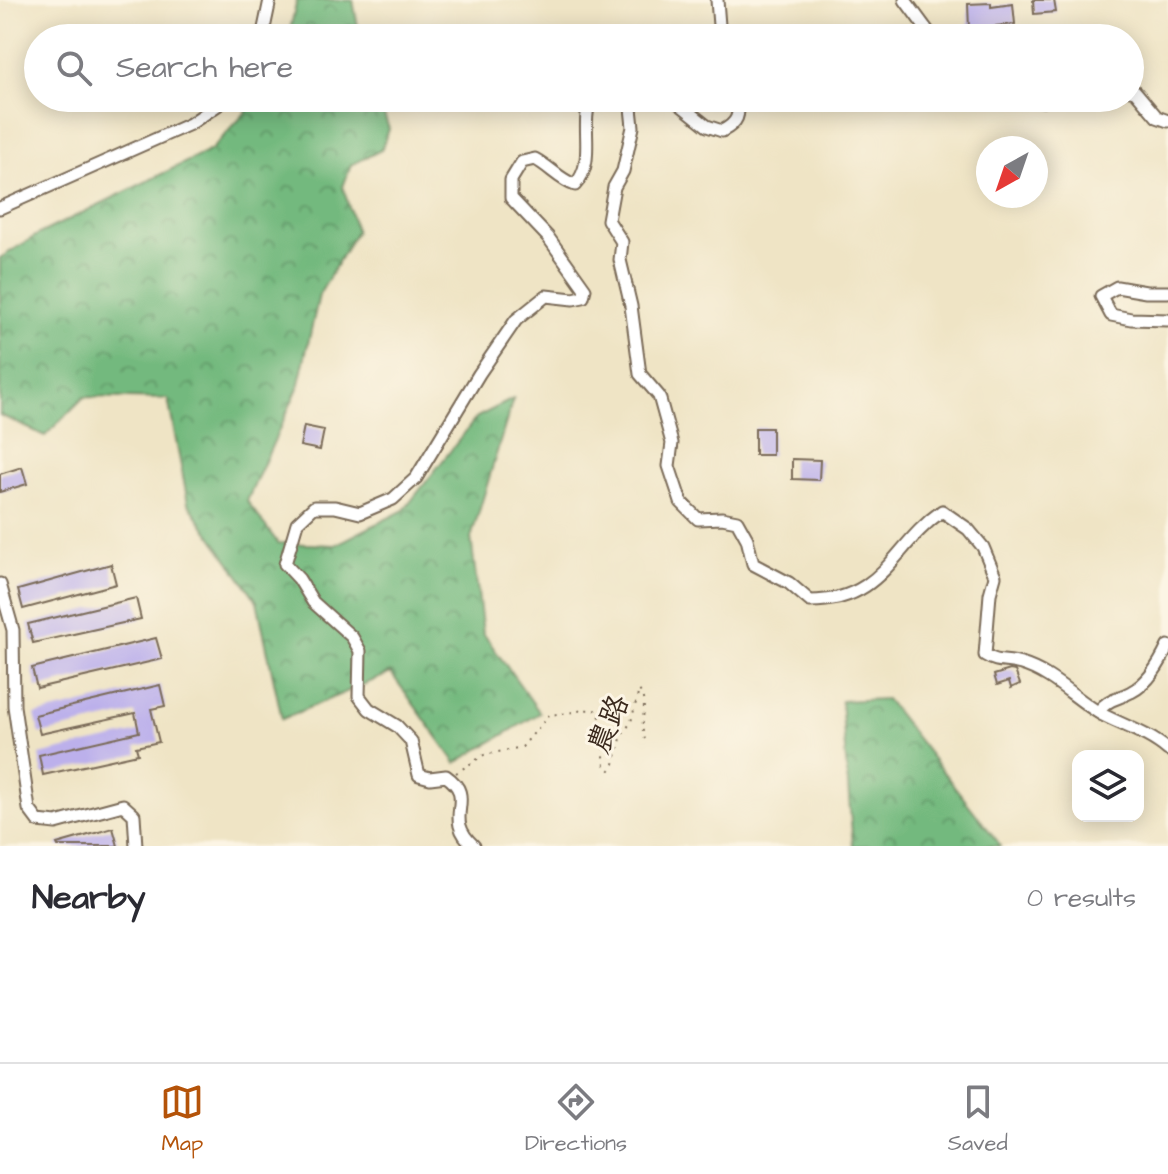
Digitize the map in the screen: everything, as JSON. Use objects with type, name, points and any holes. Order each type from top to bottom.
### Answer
[{"type":"street","points":[[265,24],[270,0]]},
{"type":"street","points":[[717,0],[719,24]]},
{"type":"street","points":[[905,0],[923,24]]},
{"type":"street","points":[[1144,102],[1157,117],[1168,121]]},
{"type":"street","points":[[0,208],[181,128],[206,112]]},
{"type":"street","points":[[474,846],[459,830],[457,822],[461,795],[452,780],[446,776],[430,778],[419,775],[411,741],[397,726],[369,709],[359,696],[360,651],[352,637],[313,602],[285,564],[297,523],[314,507],[335,507],[360,513],[393,499],[416,478],[516,320],[546,296],[583,297],[585,289],[548,237],[511,198],[511,180],[522,162],[535,159],[549,166],[563,181],[575,185],[584,176],[587,155],[585,112]]},
{"type":"street","points":[[631,112],[633,127],[623,171],[614,187],[608,220],[622,242],[620,260],[631,306],[640,374],[659,396],[672,443],[669,466],[681,502],[698,519],[737,521],[747,539],[753,564],[789,583],[810,601],[827,601],[858,590],[886,571],[929,520],[942,511],[968,529],[983,547],[995,576],[990,594],[985,655],[996,661],[1021,664],[1058,682],[1098,712],[1155,739],[1168,750]]},
{"type":"street","points":[[690,112],[707,126],[722,131],[734,125],[739,112]]},
{"type":"street","points":[[1168,292],[1117,287],[1101,296],[1111,315],[1168,320]]},
{"type":"street","points":[[0,584],[13,630],[14,706],[29,809],[38,821],[56,823],[123,805],[134,815],[136,846]]},
{"type":"street","points":[[1098,712],[1106,701],[1141,685],[1153,673],[1168,646]]},
{"type":"path","name":"農路","points":[[452,780],[455,774],[484,755],[522,747],[550,714],[569,714],[583,708],[595,710],[600,717],[605,766],[610,770],[622,735],[631,722],[639,690],[644,701],[642,728],[645,739]]},
{"type":"green space","points":[[297,0],[353,0],[357,24],[291,24]]},
{"type":"green space","points":[[246,112],[383,112],[389,129],[381,150],[351,165],[343,187],[356,231],[319,295],[298,388],[247,501],[278,543],[335,545],[404,510],[477,417],[513,399],[471,538],[483,633],[540,713],[456,763],[391,673],[282,719],[257,601],[188,503],[168,399],[84,397],[45,436],[0,415],[0,258],[39,234],[211,150]]},
{"type":"green space","points":[[886,699],[1000,846],[853,846],[841,701]]},
{"type":"building","points":[[1033,0],[1054,0],[1056,12],[1034,14]]},
{"type":"building","points":[[991,3],[991,7],[1013,4],[1015,24],[969,24],[968,4]]},
{"type":"building","points":[[304,426],[324,430],[320,450],[300,446]]},
{"type":"building","points":[[755,428],[772,428],[772,455],[755,455]]},
{"type":"building","points":[[792,459],[820,460],[819,480],[792,479]]},
{"type":"building","points":[[22,467],[27,484],[0,492],[0,474]]},
{"type":"building","points":[[111,564],[116,584],[23,609],[18,590]]},
{"type":"building","points":[[136,598],[141,619],[33,643],[28,624]]},
{"type":"building","points":[[156,638],[162,659],[37,688],[32,668]]},
{"type":"building","points":[[1015,671],[1020,684],[1011,688],[1009,681],[997,685],[994,675]]},
{"type":"building","points":[[160,685],[165,706],[151,709],[159,742],[136,747],[138,754],[43,775],[39,755],[139,732],[135,713],[40,734],[35,715]]},
{"type":"building","points":[[113,828],[118,846],[57,844]]}]
